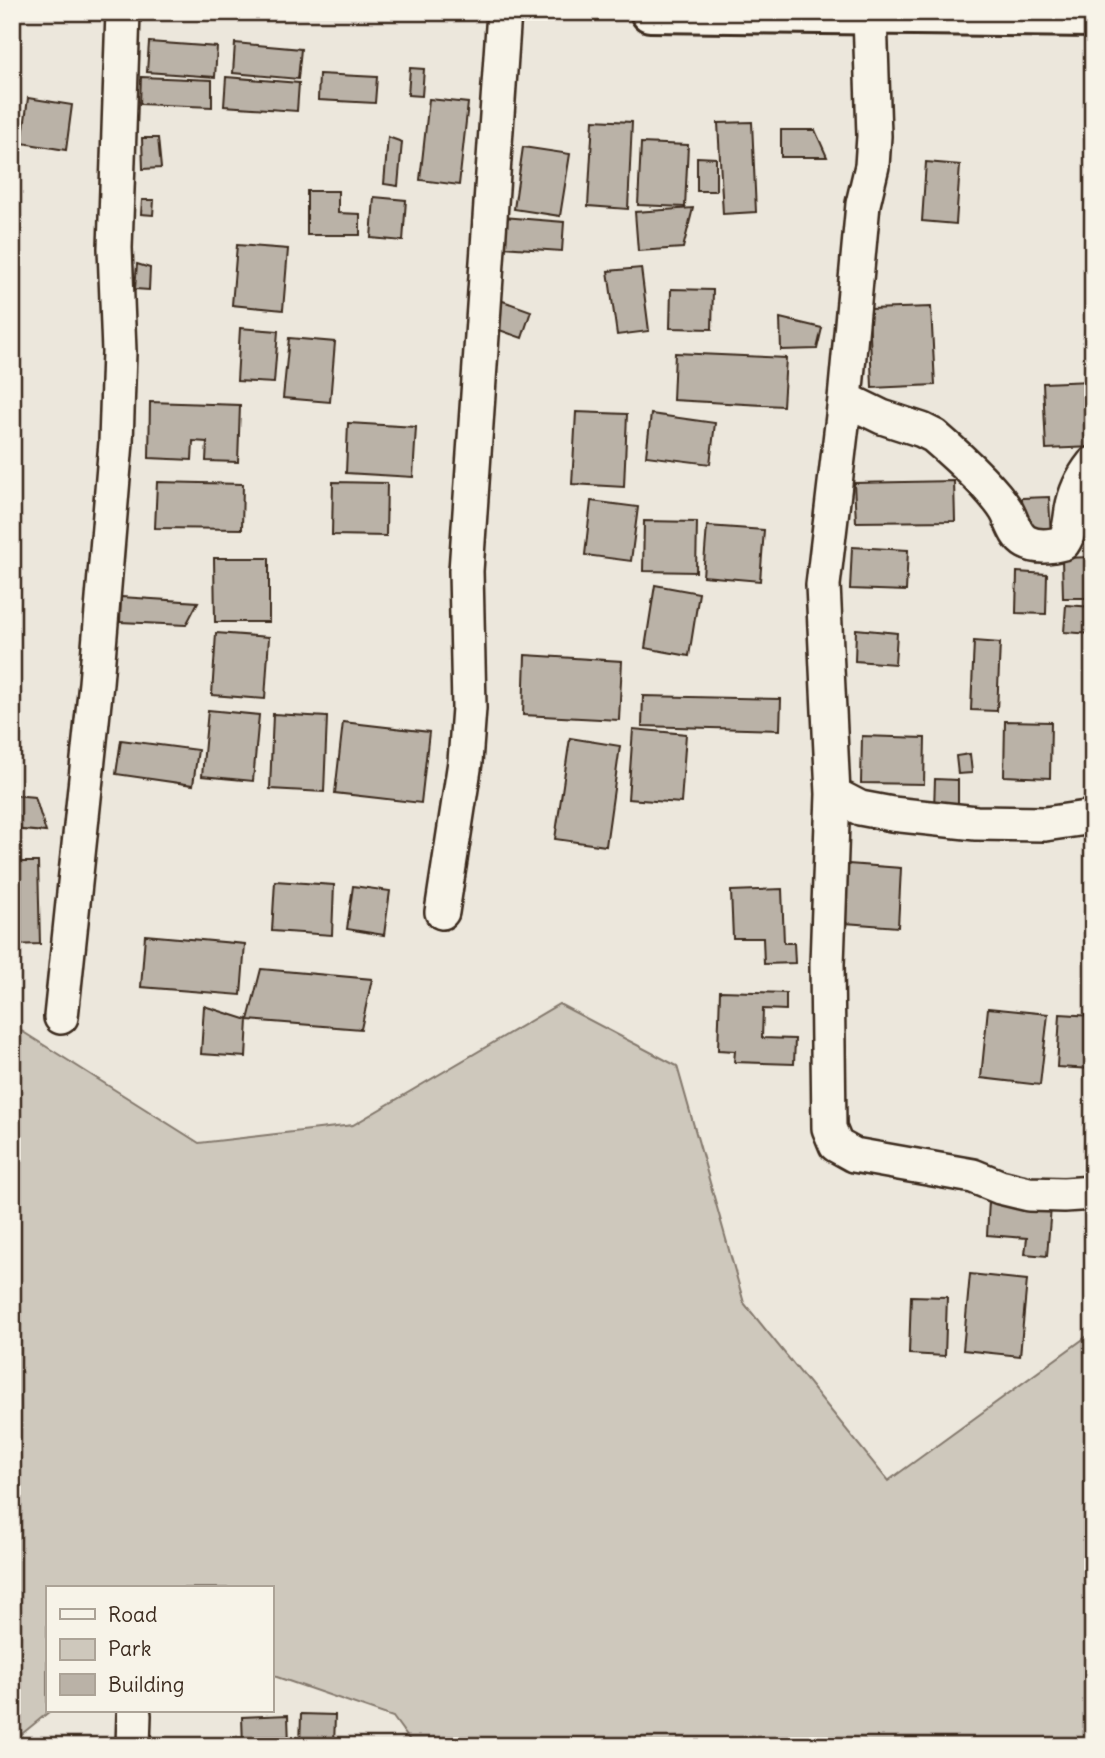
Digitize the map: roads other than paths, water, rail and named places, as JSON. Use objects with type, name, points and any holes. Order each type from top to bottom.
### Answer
[{"type":"street","points":[[61,1017],[96,682],[116,442],[118,352],[115,248],[123,12]]},
{"type":"street","points":[[442,912],[465,762],[469,708],[466,571],[504,12]]},
{"type":"street","points":[[650,12],[1093,17]]},
{"type":"street","points":[[870,16],[874,136],[872,166],[863,204],[845,399],[823,585],[833,794],[827,964],[829,1128],[836,1145],[854,1155],[973,1176],[1000,1188],[1029,1194],[1093,1193]]},
{"type":"street","points":[[845,399],[882,417],[922,429],[933,436],[996,497],[1019,536],[1027,543],[1050,547],[1063,543],[1068,536],[1074,495],[1080,481],[1093,464]]},
{"type":"street","points":[[833,794],[860,808],[976,823],[1045,824],[1093,817]]}]
